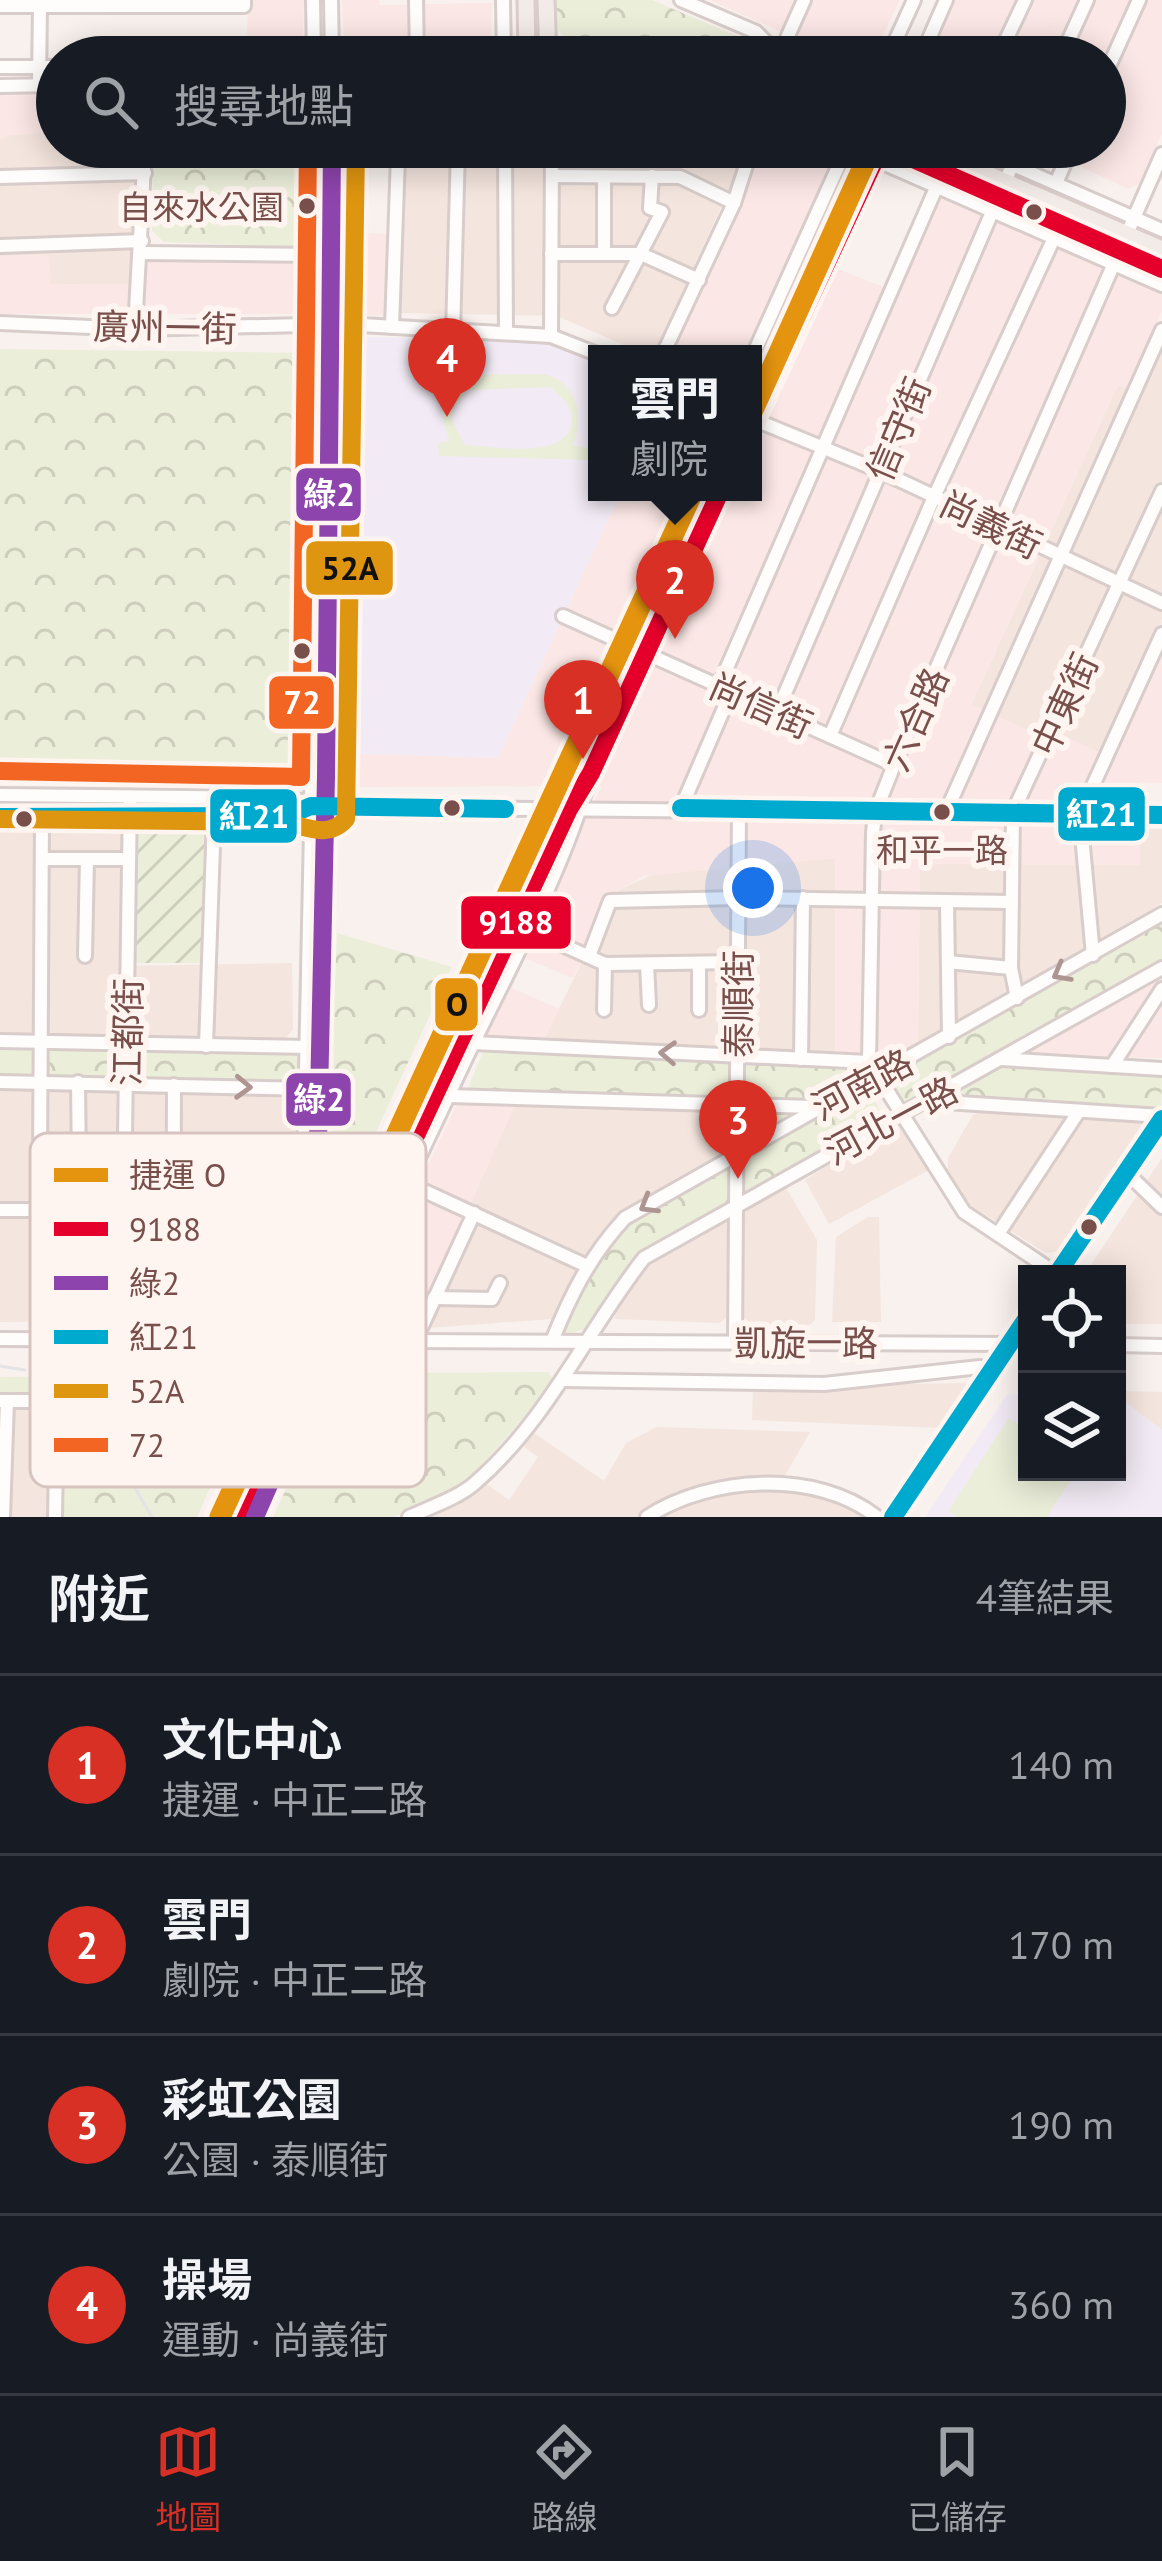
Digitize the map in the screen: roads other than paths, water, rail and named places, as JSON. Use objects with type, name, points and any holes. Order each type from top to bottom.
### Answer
[{"type":"main road","points":[[526,0],[527,36]]},
{"type":"main road","points":[[546,0],[547,36]]},
{"type":"main road","points":[[924,168],[1122,241],[1162,249]]},
{"type":"main road","points":[[958,168],[999,195]]},
{"type":"main road","points":[[1122,241],[1162,268]]},
{"type":"main road","points":[[1063,1265],[1162,1118]]},
{"type":"main road","points":[[893,1517],[1018,1344]]},
{"type":"street","points":[[0,6],[244,6],[244,0]]},
{"type":"street","points":[[313,0],[314,36]]},
{"type":"street","points":[[331,0],[332,36]]},
{"type":"street","points":[[416,0],[417,36]]},
{"type":"street","points":[[503,0],[504,36]]},
{"type":"street","points":[[681,0],[715,7],[760,36]]},
{"type":"street","points":[[789,36],[804,0]]},
{"type":"street","points":[[898,36],[914,0]]},
{"type":"street","points":[[930,36],[946,0]]},
{"type":"street","points":[[1008,36],[1025,0]]},
{"type":"street","points":[[1071,36],[1088,0]]},
{"type":"street","points":[[1123,36],[1139,0]]},
{"type":"street","points":[[40,3],[40,36]]},
{"type":"street","points":[[0,67],[36,67]]},
{"type":"street","points":[[0,86],[36,86]]},
{"type":"street","name":"六合路","points":[[869,1062],[875,813],[1162,154]]},
{"type":"street","points":[[135,328],[145,168]]},
{"type":"street","points":[[314,168],[318,807]]},
{"type":"street","points":[[313,1133],[332,168]]},
{"type":"street","points":[[392,328],[398,168]]},
{"type":"street","points":[[452,333],[457,168]]},
{"type":"street","points":[[505,168],[506,332]]},
{"type":"street","points":[[551,336],[553,168]]},
{"type":"street","points":[[667,345],[745,168]]},
{"type":"street","points":[[758,345],[838,168]]},
{"type":"street","points":[[762,400],[872,168]]},
{"type":"street","points":[[905,168],[936,188],[999,195],[1054,238],[1122,241],[1162,230]]},
{"type":"street","name":"信守街","points":[[777,712],[1010,168]]},
{"type":"street","points":[[1021,168],[1056,183],[1122,241],[1162,285]]},
{"type":"street","points":[[1056,183],[1063,168]]},
{"type":"street","points":[[0,177],[145,173]]},
{"type":"street","points":[[554,176],[680,177],[734,202]]},
{"type":"street","points":[[612,308],[662,212],[650,208],[652,176]]},
{"type":"street","points":[[604,178],[604,253]]},
{"type":"street","points":[[681,808],[823,448],[936,188]]},
{"type":"street","points":[[830,736],[1054,238]]},
{"type":"street","points":[[0,246],[313,255]]},
{"type":"street","points":[[551,254],[640,254],[699,280]]},
{"type":"street","name":"廣州一街","points":[[0,323],[135,328],[330,325]]},
{"type":"street","points":[[330,325],[551,336],[588,350]]},
{"type":"street","points":[[946,812],[1162,330]]},
{"type":"street","name":"尚義街","points":[[762,423],[880,471],[1162,603]]},
{"type":"street","name":"中東街","points":[[1016,998],[1011,968],[1013,812],[1162,491]]},
{"type":"street","points":[[396,1133],[687,501]]},
{"type":"street","points":[[413,1133],[575,808],[716,501]]},
{"type":"street","name":"尚信街","points":[[563,616],[894,765]]},
{"type":"street","points":[[1093,955],[1080,814],[1162,634]]},
{"type":"street","points":[[0,795],[287,798],[318,807],[1162,815]]},
{"type":"street","name":"江都街","points":[[126,1133],[130,797]]},
{"type":"street","points":[[0,817],[287,816],[318,807]]},
{"type":"street","points":[[426,1143],[527,929],[575,808]]},
{"type":"street","points":[[408,1133],[548,809]]},
{"type":"street","name":"泰順街","points":[[734,1342],[739,811]]},
{"type":"street","points":[[39,1133],[42,816]]},
{"type":"street","points":[[206,1046],[214,818]]},
{"type":"street","points":[[42,859],[129,859]]},
{"type":"street","points":[[86,956],[87,859]]},
{"type":"street","points":[[801,1059],[803,898]]},
{"type":"street","points":[[589,956],[610,901],[1012,902]]},
{"type":"street","points":[[947,903],[949,1037]]},
{"type":"street","name":"河南路","points":[[552,1341],[586,1266],[625,1219],[1162,914]]},
{"type":"street","points":[[527,929],[605,964],[738,962]]},
{"type":"street","points":[[948,962],[1011,968]]},
{"type":"street","points":[[604,1010],[605,964]]},
{"type":"street","points":[[647,964],[649,1005]]},
{"type":"street","points":[[699,965],[699,1010]]},
{"type":"street","name":"河北一路","points":[[409,1517],[472,1486],[525,1432],[644,1258],[1162,968]]},
{"type":"street","points":[[1112,1066],[1162,989]]},
{"type":"street","points":[[0,1041],[312,1047]]},
{"type":"street","points":[[474,1043],[869,1062],[964,1212],[1044,1265]]},
{"type":"street","points":[[1001,1059],[1162,1069]]},
{"type":"street","points":[[0,1082],[312,1089]]},
{"type":"street","points":[[78,1082],[79,1133]]},
{"type":"street","points":[[174,1084],[174,1133]]},
{"type":"street","points":[[448,1096],[817,1107]]},
{"type":"street","points":[[928,1101],[1162,1118]]},
{"type":"street","points":[[998,1234],[1079,1111]]},
{"type":"street","points":[[1126,1172],[1162,1207]]},
{"type":"street","points":[[426,1192],[586,1266]]},
{"type":"street","points":[[426,1316],[474,1213]]},
{"type":"street","points":[[434,1298],[492,1299],[500,1282]]},
{"type":"street","points":[[426,1341],[552,1341]]},
{"type":"street","name":"凱旋一路","points":[[552,1341],[1018,1344]]},
{"type":"street","points":[[1126,1346],[1162,1346]]},
{"type":"street","points":[[562,1380],[824,1384],[980,1367]]},
{"type":"street","points":[[3,1401],[3,1517]]},
{"type":"street","points":[[647,1517],[667,1505],[758,1480],[826,1491],[877,1517]]},
{"type":"street","points":[[55,1517],[56,1487]]},
{"type":"street","points":[[217,1517],[231,1487]]},
{"type":"street","points":[[255,1517],[268,1487]]},
{"type":"tunnel","points":[[228,1517],[242,1487]]},
{"type":"tunnel","points":[[237,1517],[251,1487]]},
{"type":"tram line","points":[[0,1366],[25,1370]]},
{"type":"tram line","points":[[134,1487],[152,1517]]},
{"type":"metro line","name":"O","points":[[762,390],[862,168]]},
{"type":"metro line","name":"O","points":[[397,1133],[689,501]]},
{"type":"metro line","name":"O","points":[[220,1517],[234,1487]]},
{"type":"place","name":"自來水公園","points":[[307,206]]},
{"type":"place","name":"操場","points":[[447,417]]},
{"type":"place","name":"雲門","points":[[675,639]]},
{"type":"place","name":"文化中心","points":[[583,759]]},
{"type":"place","name":"和平一路","points":[[942,812]]},
{"type":"place","name":"彩虹公園","points":[[738,1179]]}]
